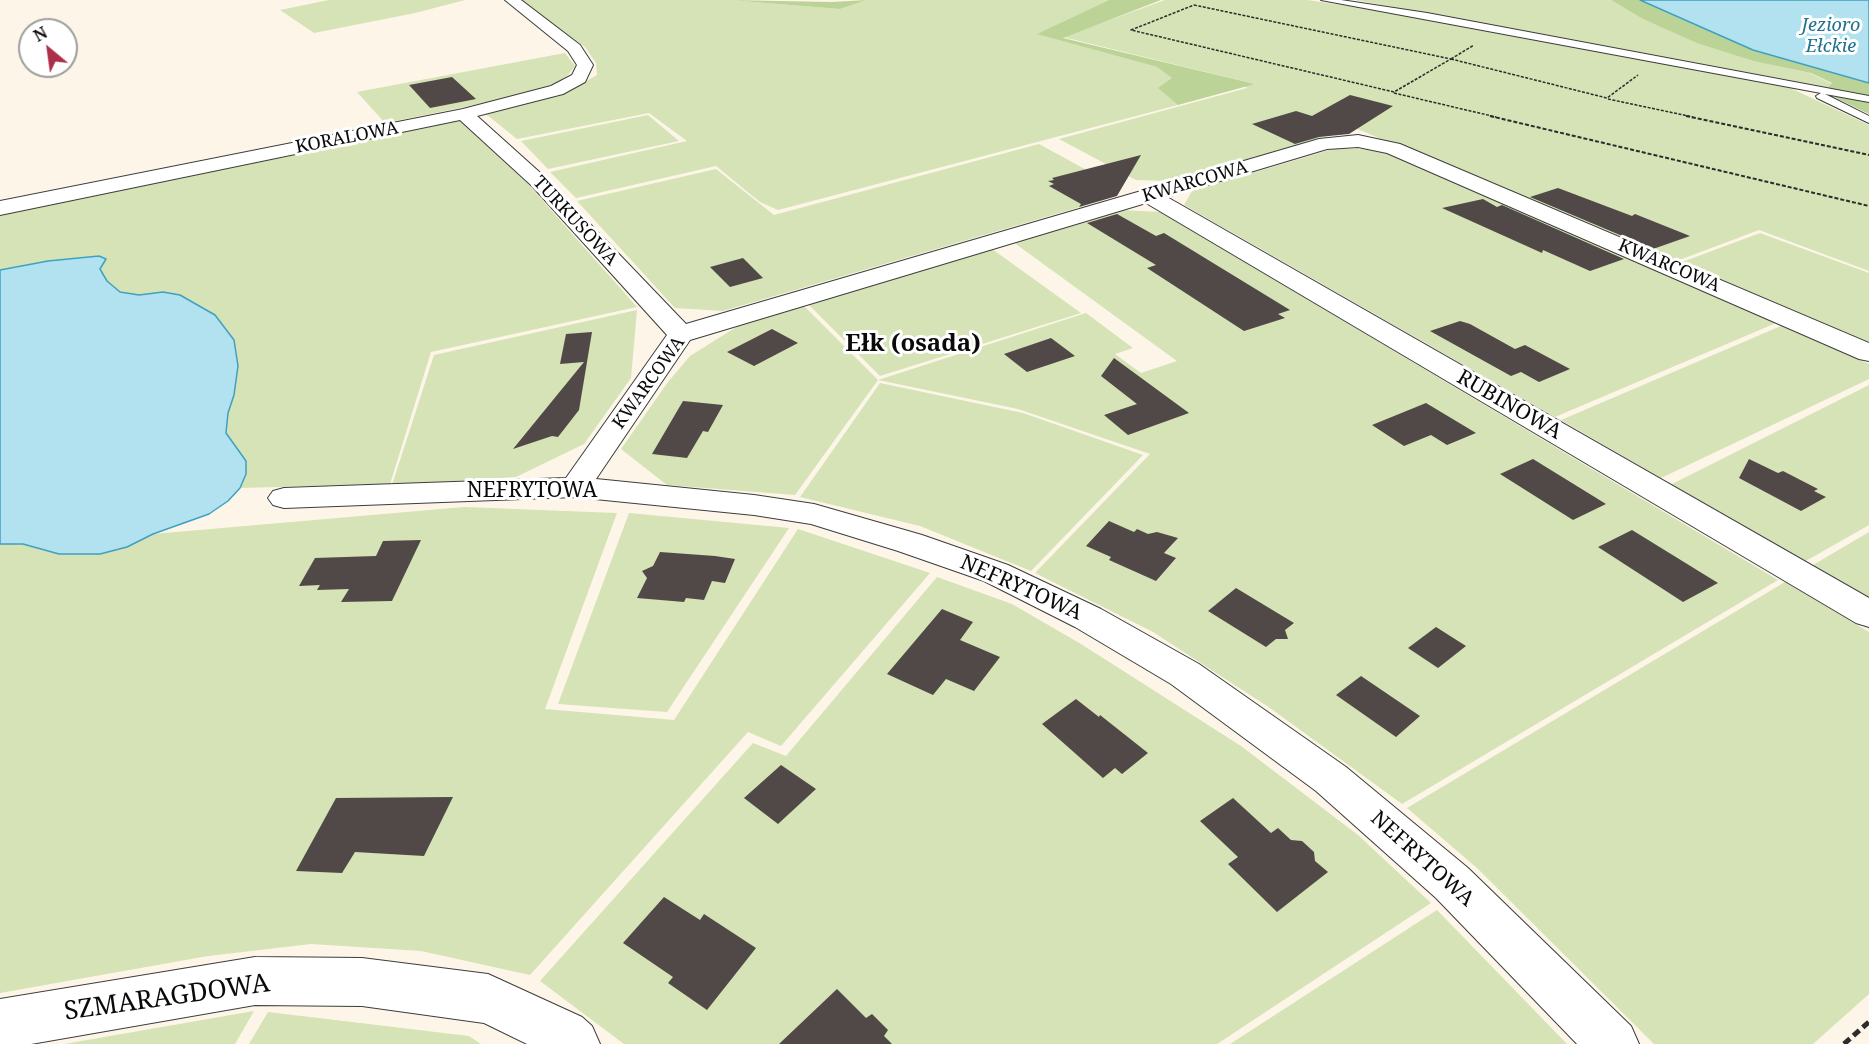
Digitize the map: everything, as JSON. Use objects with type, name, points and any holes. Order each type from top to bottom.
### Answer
[{"type":"street","name":"KORALOWA","points":[[0,208],[464,114],[557,90],[579,78],[585,65],[574,48],[512,0]]},
{"type":"street","name":"TURKUSOWA","points":[[464,114],[539,182],[681,334]]},
{"type":"street","name":"KWARCOWA","points":[[575,487],[681,334],[1326,143],[1358,141],[1393,148],[1869,353]]},
{"type":"street","name":"RUBINOWA","points":[[1149,195],[1869,614]]},
{"type":"street","name":"NEFRYTOWA","points":[[284,498],[575,487],[814,514],[910,543],[996,573],[1088,618],[1185,674],[1331,778],[1452,883],[1613,1044]]},
{"type":"street","name":"SZMARAGDOWA","points":[[0,1024],[255,981],[362,982],[488,999],[564,1035],[574,1044]]},
{"type":"lane","points":[[1325,0],[1869,99]]},
{"type":"lane","points":[[1812,88],[1817,95],[1869,120]]},
{"type":"path","points":[[1869,155],[1607,98],[1451,59],[1194,5],[1131,30],[1869,206]]},
{"type":"path","points":[[1394,92],[1499,30]]},
{"type":"path","points":[[1607,98],[1657,60]]},
{"type":"path","points":[[1844,1044],[1869,1022]]},
{"type":"green space","points":[[329,0],[465,0],[415,13],[314,33],[280,10]]},
{"type":"green space","points":[[519,0],[729,0],[840,9],[867,0],[1109,0],[1038,34],[1157,67],[1173,78],[1159,88],[1178,105],[778,210],[760,202],[716,166],[576,198],[550,172],[687,141],[649,113],[517,139],[486,114],[571,90],[597,75],[596,63],[585,47]]},
{"type":"green space","points":[[729,0],[831,2],[867,0],[840,9]]},
{"type":"green space","points":[[1109,0],[1161,0],[1063,38],[1255,84],[1178,105],[1158,88],[1172,78],[1157,67],[1037,34]]},
{"type":"green space","points":[[1165,0],[1307,0],[1364,8],[1786,86],[1869,125],[1869,271],[1759,230],[1674,262],[1355,128],[1171,181],[1136,180],[1059,139],[1255,84],[1063,37]]},
{"type":"green space","points":[[1355,0],[1611,0],[1641,18],[1757,62],[1810,73],[1832,84],[1827,89]]},
{"type":"green space","points":[[1611,0],[1640,0],[1753,50],[1869,83],[1869,114],[1836,98],[1827,89],[1832,83],[1811,73],[1757,62],[1697,43],[1641,18]]},
{"type":"green space","points":[[565,53],[575,66],[568,75],[554,84],[514,97],[385,123],[357,92]]},
{"type":"green space","points":[[648,115],[679,141],[548,169],[521,141]]},
{"type":"green space","points":[[458,119],[528,184],[637,307],[431,352],[390,484],[240,488],[246,474],[246,461],[226,433],[228,413],[234,395],[163,292],[139,295],[120,292],[107,281],[100,269],[99,256],[48,261],[0,270],[0,213]]},
{"type":"green space","points":[[1039,144],[1114,185],[1098,197],[1104,200],[723,311],[675,308],[577,201],[716,169],[774,215]]},
{"type":"green space","points":[[1336,148],[1379,150],[1776,323],[1555,417],[1184,205],[1192,191]]},
{"type":"green space","points":[[1121,210],[1161,212],[1778,580],[1402,804],[1270,708],[1153,632],[1035,573],[1150,454],[1018,409],[878,380],[1086,313],[1133,348],[1115,354],[1141,373],[1177,361],[1013,242]]},
{"type":"green space","points":[[1760,233],[1869,273],[1869,345],[1677,264]]},
{"type":"green space","points":[[992,249],[1081,313],[880,376],[807,303]]},
{"type":"green space","points":[[804,306],[878,380],[795,495],[667,485],[621,449],[668,382],[690,356],[738,326]]},
{"type":"green space","points":[[637,310],[631,378],[584,444],[516,477],[392,485],[434,355]]},
{"type":"green space","points":[[1781,326],[1869,364],[1869,379],[1661,478],[1561,420]]},
{"type":"green space","points":[[880,383],[1023,413],[1143,455],[1031,571],[920,526],[800,497]]},
{"type":"green space","points":[[1869,385],[1869,525],[1804,562],[1670,485]]},
{"type":"green space","points":[[464,507],[617,513],[545,709],[674,720],[798,529],[930,573],[781,746],[748,732],[530,975],[421,951],[311,944],[208,956],[0,993],[0,544],[23,544],[59,554],[127,547],[153,534]]},
{"type":"green space","points":[[629,513],[789,528],[667,712],[558,704]]},
{"type":"green space","points":[[1869,532],[1869,597],[1813,565]]},
{"type":"green space","points":[[937,577],[1012,604],[1081,644],[1241,746],[1358,835],[1431,903],[1217,1044],[624,1044],[540,981],[753,743],[786,756]]},
{"type":"green space","points":[[1785,582],[1869,632],[1869,994],[1813,1044],[1654,1044],[1477,868],[1407,808]]},
{"type":"green space","points":[[1437,910],[1567,1044],[1230,1044]]},
{"type":"green space","points":[[254,1011],[235,1044],[64,1044]]},
{"type":"green space","points":[[268,1012],[469,1036],[481,1044],[249,1044]]},
{"type":"water","name":"Jezioro Ełckie","points":[[1640,0],[1869,0],[1869,83],[1753,50]]},
{"type":"water","points":[[99,256],[106,259],[100,269],[107,281],[120,292],[139,295],[163,292],[180,295],[215,315],[234,340],[238,366],[226,433],[246,461],[246,474],[240,488],[228,501],[209,514],[153,534],[127,547],[100,554],[59,554],[23,544],[0,544],[0,270],[48,261]]},
{"type":"building","points":[[452,77],[476,99],[430,108],[409,85]]},
{"type":"building","points":[[1350,95],[1393,106],[1349,134],[1319,137],[1295,144],[1252,124],[1296,111],[1312,116]]},
{"type":"building","points":[[1141,155],[1117,196],[1079,207],[1081,204],[1049,186],[1054,184],[1048,181],[1054,180],[1052,178]]},
{"type":"building","points":[[1558,188],[1632,216],[1635,214],[1690,236],[1653,249],[1530,197]]},
{"type":"building","points":[[1483,199],[1497,207],[1502,205],[1624,259],[1590,271],[1543,250],[1542,253],[1442,208]]},
{"type":"building","points":[[1117,214],[1156,236],[1164,233],[1290,310],[1278,314],[1285,318],[1244,331],[1147,268],[1156,265],[1087,223]]},
{"type":"building","points":[[743,258],[763,278],[730,287],[710,267]]},
{"type":"building","points":[[1460,321],[1470,324],[1515,349],[1525,345],[1570,369],[1539,382],[1521,372],[1511,376],[1430,331]]},
{"type":"building","points":[[772,329],[798,343],[754,366],[727,352]]},
{"type":"building","points":[[592,332],[579,410],[558,437],[552,436],[513,449],[584,362],[560,364],[566,334]]},
{"type":"building","points":[[1051,338],[1075,356],[1027,372],[1004,354]]},
{"type":"building","points":[[1114,358],[1189,413],[1128,435],[1104,415],[1137,404],[1101,376]]},
{"type":"building","points":[[683,401],[723,405],[708,432],[703,431],[687,458],[652,454]]},
{"type":"building","points":[[1426,403],[1476,433],[1447,445],[1431,435],[1404,446],[1372,425]]},
{"type":"building","points":[[1533,459],[1606,504],[1573,520],[1500,474]]},
{"type":"building","points":[[1749,459],[1778,473],[1783,471],[1818,489],[1814,491],[1826,497],[1801,511],[1739,478]]},
{"type":"building","points":[[1109,521],[1134,532],[1137,529],[1148,534],[1157,532],[1178,538],[1164,553],[1176,558],[1156,581],[1109,560],[1111,557],[1086,546]]},
{"type":"building","points":[[1632,530],[1718,583],[1683,602],[1598,547]]},
{"type":"building","points":[[421,540],[392,601],[341,602],[349,589],[317,590],[320,585],[299,586],[315,558],[376,556],[383,541]]},
{"type":"building","points":[[660,552],[735,559],[725,583],[712,581],[704,600],[686,598],[684,602],[637,598],[647,578],[642,571],[653,566]]},
{"type":"building","points":[[1236,588],[1294,623],[1285,630],[1288,639],[1276,639],[1266,647],[1208,611]]},
{"type":"building","points":[[942,609],[973,622],[960,640],[1000,657],[974,691],[946,679],[933,695],[887,674]]},
{"type":"building","points":[[1436,627],[1466,646],[1438,668],[1408,648]]},
{"type":"building","points":[[1361,676],[1420,716],[1396,737],[1336,695]]},
{"type":"building","points":[[1076,699],[1148,753],[1122,774],[1115,768],[1103,778],[1042,724]]},
{"type":"building","points":[[781,765],[816,789],[778,824],[744,798]]},
{"type":"building","points":[[453,797],[424,856],[355,852],[342,873],[296,871],[336,798]]},
{"type":"building","points":[[1233,798],[1271,833],[1278,828],[1291,840],[1302,841],[1314,852],[1315,861],[1328,872],[1277,912],[1228,864],[1238,857],[1200,821]]},
{"type":"building","points":[[664,897],[700,920],[704,914],[756,948],[707,1010],[668,983],[673,977],[623,943]]},
{"type":"building","points":[[837,989],[866,1018],[872,1014],[888,1030],[884,1036],[892,1044],[779,1044]]},
{"type":"district","name":"Ełk (osada)","points":[[913,344]]}]
